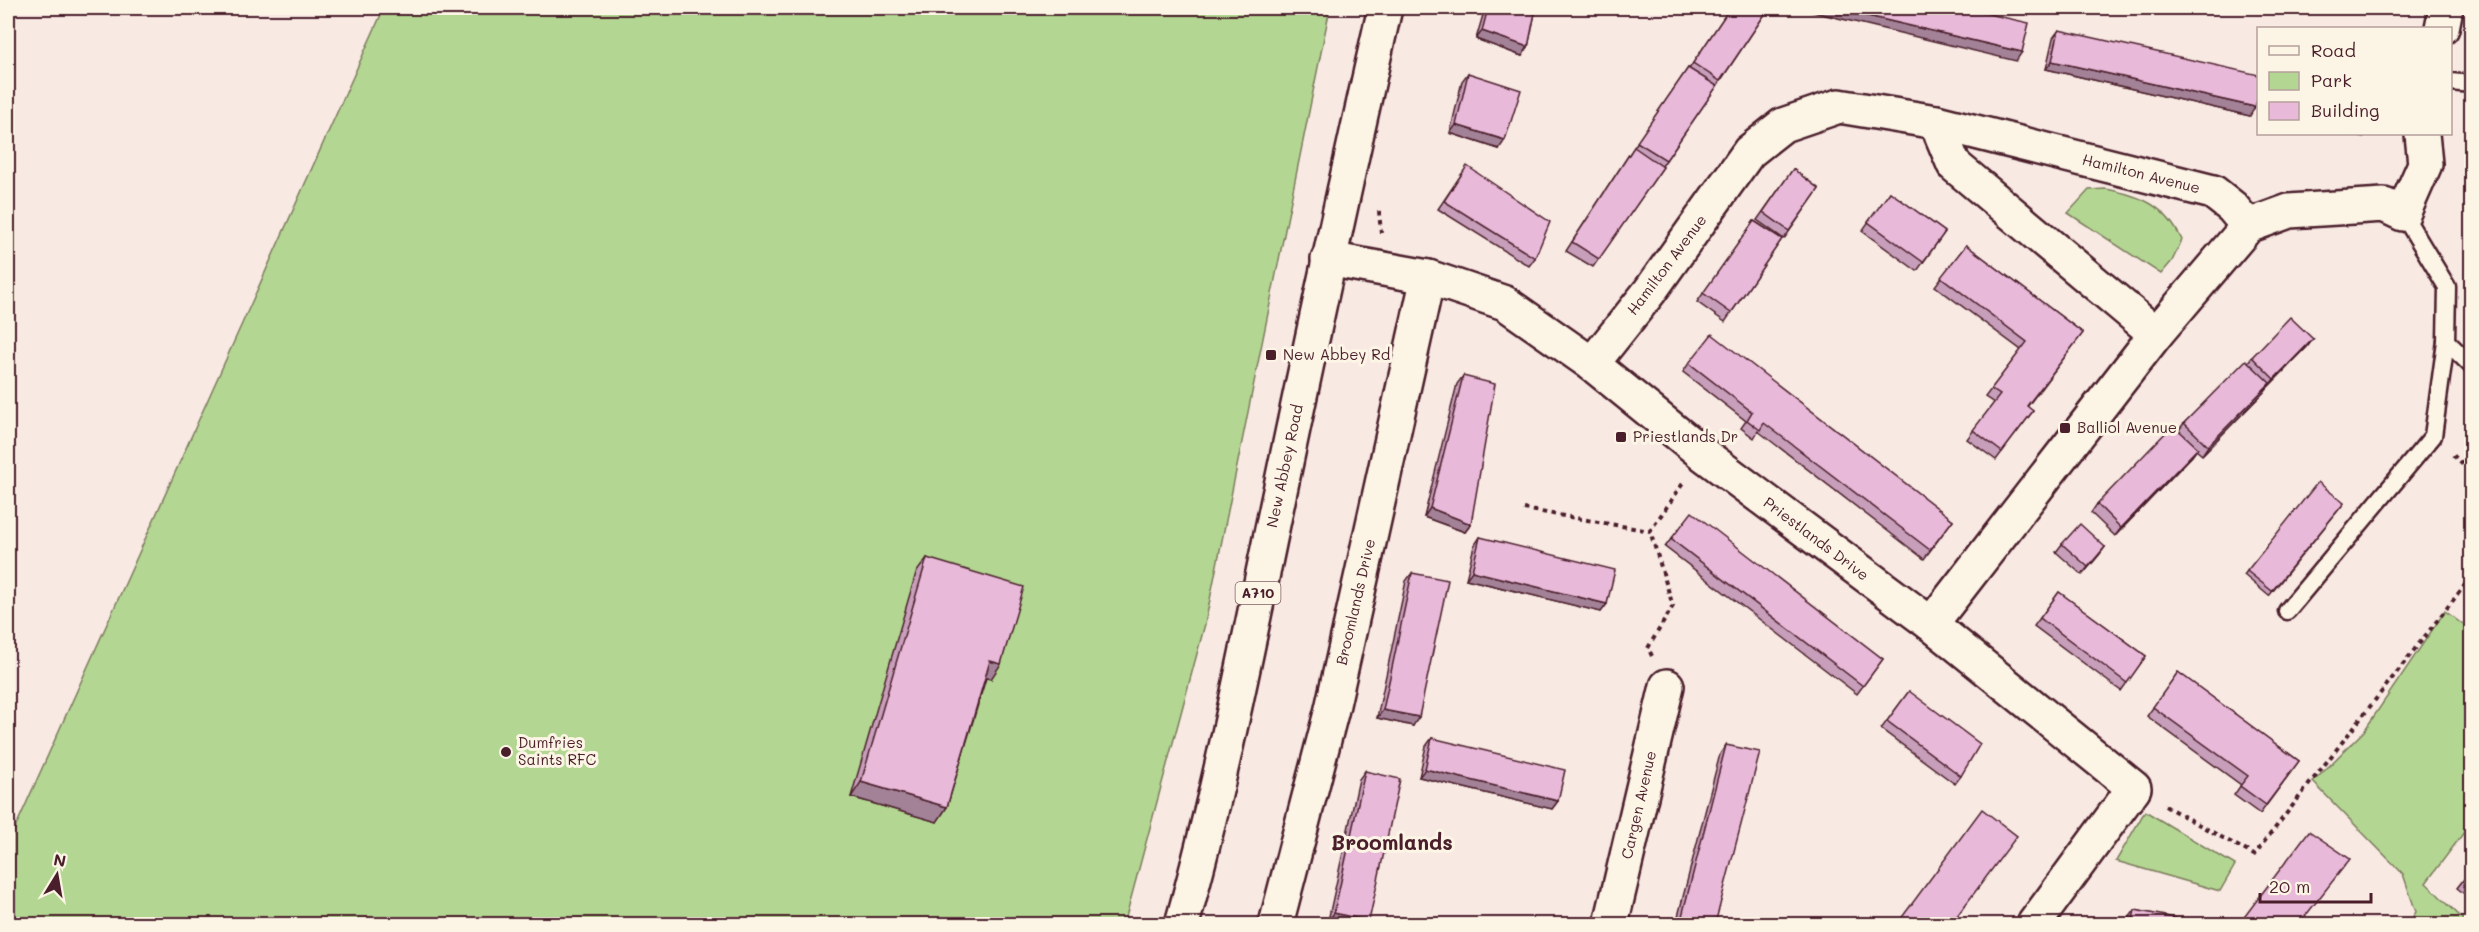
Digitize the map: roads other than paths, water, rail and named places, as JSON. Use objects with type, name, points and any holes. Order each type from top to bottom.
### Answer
[{"type":"street","name":"New Abbey Road","points":[[1182,924],[1197,871],[1243,667],[1328,259],[1385,8]]},
{"type":"street","points":[[2442,27],[2446,8]]},
{"type":"street","name":"Hamilton Avenue","points":[[1592,364],[1650,291],[1749,152],[1783,125],[1839,106],[1936,122],[2213,192],[2232,207],[2248,226]]},
{"type":"street","points":[[1936,122],[1954,165],[2156,334]]},
{"type":"street","points":[[1931,624],[2156,334],[2248,226],[2289,210],[2384,205],[2403,214],[2425,164],[2422,135]]},
{"type":"street","name":"Priestlands Drive","points":[[1328,259],[1428,277],[1505,303],[1592,364],[1702,454],[1931,624],[2134,788],[2034,924]]},
{"type":"street","name":"Broomlands Drive","points":[[1276,924],[1332,710],[1428,277]]},
{"type":"street","name":"Cargen Avenue","points":[[1611,924],[1667,686]]},
{"type":"lane","points":[[2452,82],[2472,84]]},
{"type":"lane","points":[[2287,610],[2433,435],[2446,341],[2447,287],[2403,214]]},
{"type":"lane","points":[[2446,341],[2472,366]]},
{"type":"place","name":"New Abbey Rd","points":[[1271,355]]},
{"type":"place","name":"Balliol Avenue","points":[[2065,428]]},
{"type":"place","name":"Priestlands Dr","points":[[1621,437]]},
{"type":"place","name":"Dumfries Saints RFC","points":[[506,752]]},
{"type":"district","name":"Broomlands","points":[[1392,843]]}]
